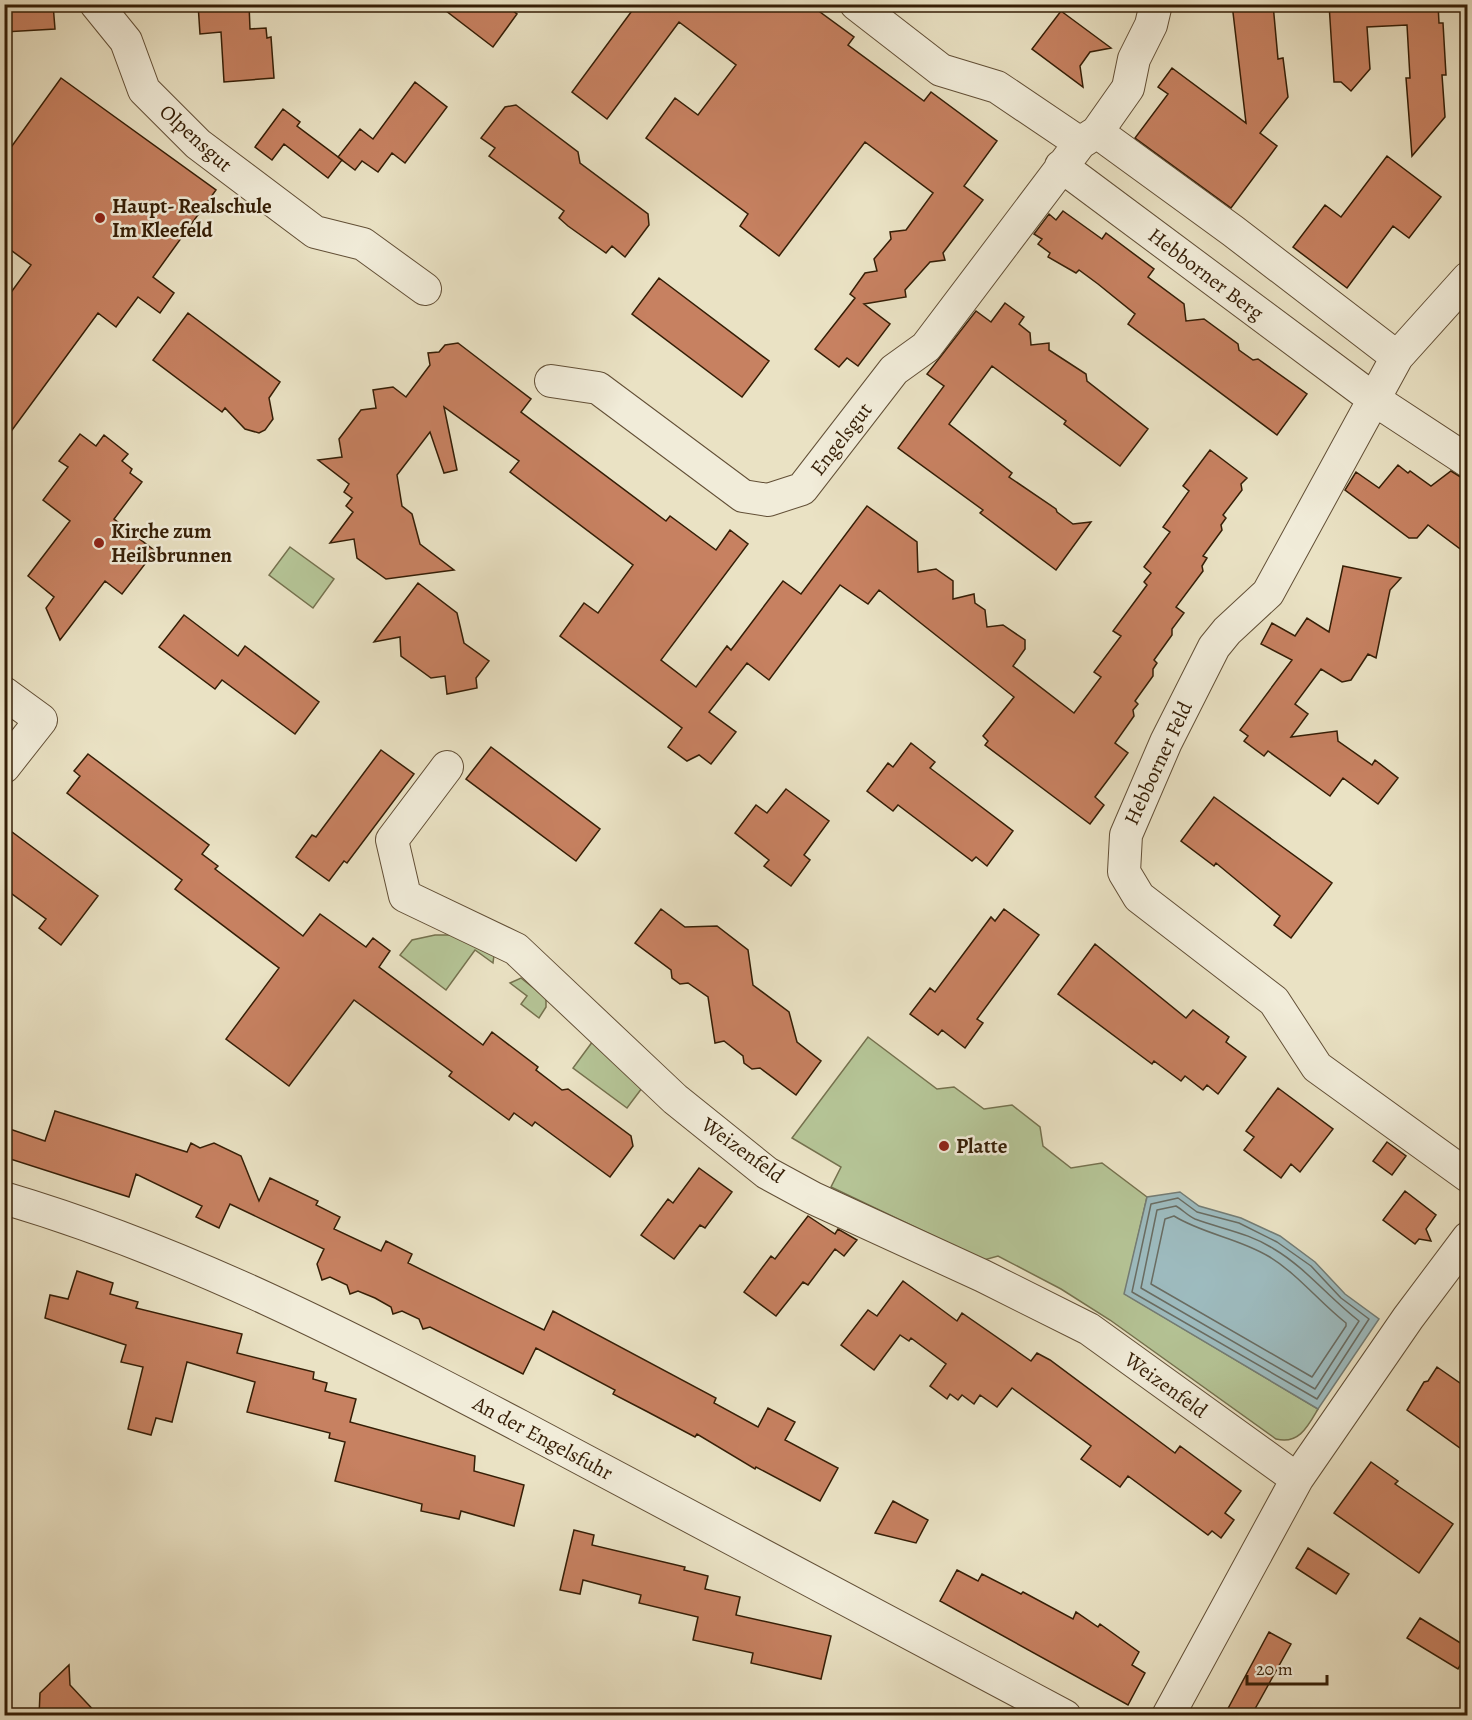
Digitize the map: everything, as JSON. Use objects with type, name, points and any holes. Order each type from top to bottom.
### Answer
[{"type":"street","name":"Olpensgut","points":[[96,4],[126,41],[144,90],[198,144],[315,232],[363,244],[425,288]]},
{"type":"street","name":"Hebborner Berg","points":[[856,4],[941,70],[997,87],[1079,147],[1375,400],[1467,461]]},
{"type":"street","name":"Engelsgut","points":[[551,381],[598,388],[743,496],[768,500],[802,489],[894,370],[926,347],[1079,147],[1128,88],[1134,59],[1151,25],[1156,4]]},
{"type":"street","name":"Hebborner Berg","points":[[1079,147],[1233,231],[1397,357]]},
{"type":"street","name":"Hebborner Feld","points":[[1467,278],[1397,357],[1268,593],[1227,631],[1214,647],[1166,742],[1126,835],[1124,872],[1139,897],[1274,1001],[1317,1067],[1467,1176]]},
{"type":"street","points":[[4,693],[41,720],[4,767]]},
{"type":"street","name":"Weizenfeld","points":[[447,767],[392,840],[405,896],[516,949],[675,1099],[767,1173],[1089,1329],[1297,1479]]},
{"type":"street","name":"An der Engelsfuhr","points":[[4,1198],[74,1220],[236,1284],[327,1325],[800,1572],[889,1623],[1065,1716]]},
{"type":"street","points":[[1168,1716],[1297,1479],[1408,1318],[1467,1238]]},
{"type":"green space","points":[[290,547],[334,579],[313,608],[269,575]]},
{"type":"green space","points":[[435,935],[455,935],[494,955],[493,963],[475,950],[446,990],[400,955],[412,940]]},
{"type":"green space","points":[[521,978],[546,998],[546,1007],[539,1018],[521,1004],[527,996],[510,983]]},
{"type":"green space","points":[[868,1037],[937,1089],[954,1087],[984,1109],[1012,1105],[1040,1127],[1043,1146],[1071,1168],[1102,1163],[1147,1197],[1125,1294],[1318,1409],[1302,1433],[1291,1439],[1276,1439],[1110,1320],[1061,1289],[998,1256],[984,1260],[831,1187],[841,1167],[792,1138]]},
{"type":"green space","points":[[593,1041],[642,1088],[627,1108],[573,1068]]},
{"type":"water","points":[[1180,1192],[1199,1206],[1241,1218],[1280,1236],[1315,1262],[1345,1294],[1379,1319],[1318,1409],[1124,1294],[1147,1197]]},
{"type":"building","points":[[4,4],[53,4],[55,29],[4,32]]},
{"type":"building","points":[[198,4],[249,4],[250,29],[266,28],[267,38],[271,37],[274,78],[224,82],[221,32],[200,34]]},
{"type":"building","points":[[437,4],[504,4],[517,14],[493,47]]},
{"type":"building","points":[[637,4],[809,4],[854,37],[848,45],[924,101],[931,92],[997,141],[964,186],[983,200],[943,253],[945,260],[930,262],[905,290],[906,297],[864,304],[890,324],[858,366],[847,358],[839,367],[815,349],[855,298],[850,294],[865,273],[877,271],[874,259],[891,239],[890,232],[906,230],[933,193],[865,142],[779,256],[740,226],[748,214],[646,138],[675,98],[698,115],[736,65],[679,22],[607,119],[572,92]]},
{"type":"building","points":[[1232,4],[1273,4],[1278,59],[1283,58],[1288,97],[1260,133],[1277,146],[1231,208],[1135,138],[1168,94],[1158,87],[1172,68],[1246,123]]},
{"type":"building","points":[[1329,4],[1438,4],[1439,23],[1443,23],[1446,75],[1442,75],[1445,117],[1412,156],[1406,78],[1410,78],[1407,25],[1367,27],[1370,69],[1351,91],[1341,82],[1334,82]]},
{"type":"building","points":[[1061,11],[1111,48],[1090,52],[1080,66],[1083,87],[1032,49]]},
{"type":"building","name":"Haupt- Realschule Im Kleefeld","points":[[61,78],[216,190],[153,277],[174,293],[160,313],[138,297],[116,327],[98,313],[4,441],[4,302],[31,265],[4,245],[4,157]]},
{"type":"building","points":[[415,82],[447,107],[405,163],[392,153],[378,172],[362,161],[355,170],[338,157],[360,129],[373,139]]},
{"type":"building","points":[[516,105],[578,152],[580,163],[648,214],[649,225],[625,257],[612,246],[606,253],[568,226],[559,218],[564,211],[489,156],[495,148],[481,138],[505,107]]},
{"type":"building","points":[[283,109],[300,122],[297,126],[342,160],[328,178],[284,144],[272,160],[255,147]]},
{"type":"building","points":[[1387,156],[1441,197],[1409,238],[1393,226],[1347,288],[1293,247],[1325,205],[1341,217]]},
{"type":"building","points":[[1063,211],[1102,239],[1106,233],[1154,269],[1148,277],[1184,304],[1186,321],[1204,319],[1238,344],[1239,350],[1253,360],[1258,359],[1307,394],[1277,435],[1128,324],[1135,314],[1098,284],[1079,270],[1076,273],[1048,257],[1050,253],[1038,244],[1042,239],[1034,234],[1049,214],[1056,220]]},
{"type":"building","points":[[659,278],[769,361],[742,397],[632,314]]},
{"type":"building","points":[[1005,303],[1024,317],[1019,324],[1030,333],[1031,345],[1049,343],[1049,350],[1086,374],[1087,381],[1148,429],[1120,466],[1064,424],[1066,421],[992,366],[949,424],[1012,473],[1009,477],[1056,509],[1073,524],[1091,522],[1056,570],[980,513],[983,510],[898,448],[944,386],[927,374],[976,311],[991,322]]},
{"type":"building","points":[[188,313],[280,382],[269,398],[273,419],[265,430],[259,433],[245,429],[225,408],[222,412],[153,360]]},
{"type":"building","points":[[458,343],[531,399],[521,412],[666,521],[670,516],[716,550],[730,530],[748,544],[661,660],[696,687],[727,646],[731,650],[783,581],[801,594],[867,506],[917,542],[918,572],[936,569],[953,581],[953,599],[974,594],[975,603],[985,610],[987,627],[1003,625],[1025,640],[1025,649],[1013,666],[1074,713],[1101,677],[1094,672],[1121,636],[1113,631],[1147,585],[1144,582],[1151,573],[1144,567],[1170,532],[1163,527],[1189,491],[1183,486],[1210,450],[1247,478],[1241,484],[1242,490],[1223,515],[1226,518],[1221,525],[1222,530],[1203,556],[1207,558],[1202,566],[1203,571],[1176,607],[1184,613],[1154,660],[1157,663],[1153,669],[1153,676],[1135,701],[1138,704],[1133,710],[1134,716],[1115,743],[1128,753],[1095,797],[1104,805],[1090,824],[985,745],[988,741],[983,736],[1014,697],[879,590],[868,604],[840,585],[769,680],[747,663],[709,712],[736,732],[711,764],[699,755],[687,761],[668,747],[682,728],[560,636],[584,603],[598,613],[633,565],[510,472],[519,461],[444,407],[457,470],[444,473],[430,432],[397,475],[402,506],[412,514],[420,544],[454,570],[386,579],[357,558],[354,539],[330,543],[353,512],[346,506],[352,498],[344,492],[349,484],[318,460],[342,457],[339,439],[361,410],[376,408],[373,390],[393,387],[406,397],[430,365],[428,353],[439,352],[445,345]]},
{"type":"building","name":"Kirche zum Heilsbrunnen","points":[[80,434],[96,446],[104,435],[128,454],[122,461],[132,469],[130,473],[142,482],[114,519],[155,551],[122,594],[105,581],[60,640],[46,608],[54,597],[28,576],[70,521],[43,500],[68,467],[59,461]]},
{"type":"building","points":[[1398,465],[1431,486],[1451,471],[1467,481],[1467,554],[1428,525],[1417,538],[1409,538],[1345,490],[1356,472],[1379,488]]},
{"type":"building","points":[[1343,566],[1401,578],[1390,590],[1376,658],[1368,654],[1351,680],[1342,682],[1321,669],[1295,704],[1308,714],[1291,737],[1337,731],[1338,741],[1372,765],[1375,760],[1398,778],[1378,804],[1343,778],[1330,796],[1268,751],[1264,756],[1244,741],[1248,736],[1240,730],[1292,660],[1261,644],[1272,623],[1295,636],[1307,618],[1329,632]]},
{"type":"building","points":[[418,583],[457,613],[464,643],[489,661],[476,678],[477,688],[447,694],[445,676],[431,678],[401,656],[400,637],[374,642]]},
{"type":"building","points":[[184,615],[238,656],[245,646],[319,702],[295,734],[222,680],[215,689],[159,647]]},
{"type":"building","points":[[911,743],[935,762],[930,768],[1013,831],[987,866],[976,857],[972,861],[898,805],[893,811],[867,791],[888,763],[893,767]]},
{"type":"building","points":[[491,747],[600,829],[576,861],[466,779]]},
{"type":"building","points":[[381,750],[414,774],[347,863],[344,861],[329,881],[296,857],[312,835],[316,837]]},
{"type":"building","points":[[88,754],[209,845],[202,854],[218,866],[215,869],[303,936],[320,914],[366,947],[373,938],[390,951],[379,967],[483,1045],[492,1032],[538,1067],[536,1070],[562,1090],[568,1089],[631,1136],[633,1146],[610,1177],[535,1122],[532,1126],[514,1113],[509,1120],[449,1076],[452,1072],[354,1000],[289,1086],[226,1039],[279,968],[175,889],[182,880],[67,793],[80,776],[74,771]]},
{"type":"building","points":[[786,789],[829,821],[804,855],[810,860],[791,886],[764,866],[769,860],[735,833],[756,805],[767,813]]},
{"type":"building","points":[[1214,797],[1332,883],[1291,938],[1274,925],[1280,916],[1216,863],[1214,866],[1181,841]]},
{"type":"building","points":[[4,826],[98,896],[61,945],[39,928],[46,919],[4,888]]},
{"type":"building","points":[[661,909],[685,927],[717,926],[748,950],[753,985],[789,1012],[797,1042],[821,1061],[796,1095],[760,1068],[752,1069],[744,1063],[743,1056],[724,1041],[715,1043],[708,997],[688,983],[680,984],[672,978],[671,970],[635,943]]},
{"type":"building","points":[[1004,909],[1039,935],[977,1019],[983,1023],[965,1048],[942,1030],[938,1035],[910,1014],[930,988],[935,992],[991,917],[995,921]]},
{"type":"building","points":[[1095,944],[1186,1018],[1193,1010],[1229,1037],[1226,1042],[1246,1057],[1218,1094],[1207,1085],[1203,1090],[1185,1076],[1181,1081],[1154,1061],[1152,1064],[1058,994]]},
{"type":"building","points":[[1278,1088],[1333,1129],[1300,1172],[1291,1164],[1281,1178],[1244,1150],[1254,1137],[1246,1131]]},
{"type":"building","points":[[55,1111],[187,1152],[191,1143],[200,1148],[214,1143],[241,1156],[259,1201],[270,1178],[318,1201],[316,1205],[340,1217],[334,1229],[381,1251],[386,1241],[412,1254],[408,1263],[544,1330],[553,1311],[716,1398],[714,1403],[758,1427],[768,1408],[795,1422],[785,1440],[838,1468],[820,1501],[756,1467],[755,1469],[697,1434],[695,1437],[613,1394],[615,1390],[536,1348],[523,1374],[430,1327],[423,1329],[419,1319],[402,1311],[393,1314],[391,1307],[375,1298],[358,1291],[350,1294],[347,1285],[330,1277],[322,1280],[317,1264],[324,1249],[230,1204],[219,1228],[196,1217],[202,1206],[136,1174],[129,1197],[4,1157],[4,1127],[45,1141]]},
{"type":"building","points":[[1387,1142],[1406,1156],[1392,1175],[1373,1161]]},
{"type":"building","points":[[699,1168],[732,1192],[705,1228],[700,1225],[674,1259],[641,1235],[668,1199],[673,1203]]},
{"type":"building","points":[[1405,1191],[1436,1215],[1426,1229],[1431,1241],[1419,1239],[1415,1244],[1383,1220]]},
{"type":"building","points":[[808,1216],[835,1234],[838,1229],[857,1240],[844,1256],[835,1249],[808,1285],[803,1282],[776,1316],[744,1292],[771,1256],[775,1259]]},
{"type":"building","points":[[77,1271],[113,1283],[110,1294],[138,1302],[136,1308],[242,1334],[237,1353],[314,1372],[313,1379],[327,1383],[325,1391],[356,1399],[350,1422],[475,1456],[474,1471],[524,1485],[514,1526],[461,1511],[459,1519],[421,1511],[422,1504],[335,1481],[345,1442],[329,1438],[330,1433],[247,1412],[255,1382],[187,1362],[172,1422],[156,1418],[151,1435],[128,1429],[143,1367],[121,1362],[126,1345],[45,1318],[50,1295],[68,1299]]},
{"type":"building","points":[[903,1281],[957,1321],[962,1313],[1031,1361],[1037,1353],[1050,1360],[1175,1453],[1180,1446],[1241,1491],[1225,1513],[1234,1520],[1221,1538],[1212,1531],[1208,1535],[1128,1476],[1120,1487],[1081,1459],[1091,1446],[1012,1388],[997,1407],[980,1395],[974,1404],[962,1395],[958,1400],[950,1394],[947,1399],[930,1386],[946,1364],[911,1338],[909,1341],[900,1335],[874,1370],[841,1345],[868,1310],[877,1316]]},
{"type":"building","points":[[1437,1367],[1467,1388],[1467,1453],[1407,1410],[1424,1382],[1428,1381]]},
{"type":"building","points":[[1371,1462],[1398,1481],[1395,1484],[1453,1524],[1419,1573],[1334,1513]]},
{"type":"building","points":[[893,1501],[928,1520],[916,1543],[875,1533]]},
{"type":"building","points":[[574,1530],[594,1535],[592,1545],[685,1567],[684,1570],[708,1576],[705,1589],[740,1597],[736,1615],[831,1636],[821,1679],[751,1663],[753,1653],[693,1640],[698,1617],[639,1603],[641,1595],[583,1580],[580,1594],[560,1590]]},
{"type":"building","points":[[1308,1548],[1349,1574],[1336,1594],[1296,1568]]},
{"type":"building","points":[[957,1570],[978,1581],[982,1574],[1021,1594],[1023,1592],[1073,1619],[1076,1612],[1098,1627],[1100,1624],[1139,1652],[1132,1665],[1145,1673],[1128,1705],[940,1601]]},
{"type":"building","points":[[1420,1618],[1467,1647],[1467,1654],[1458,1669],[1407,1638]]},
{"type":"building","points":[[1269,1632],[1291,1644],[1251,1716],[1224,1716]]},
{"type":"building","points":[[69,1665],[70,1685],[99,1716],[39,1716],[40,1693]]},
{"type":"place","name":"Haupt- Realschule Im Kleefeld","points":[[100,218]]},
{"type":"place","name":"Kirche zum Heilsbrunnen","points":[[99,543]]},
{"type":"place","name":"Platte","points":[[944,1146]]}]
